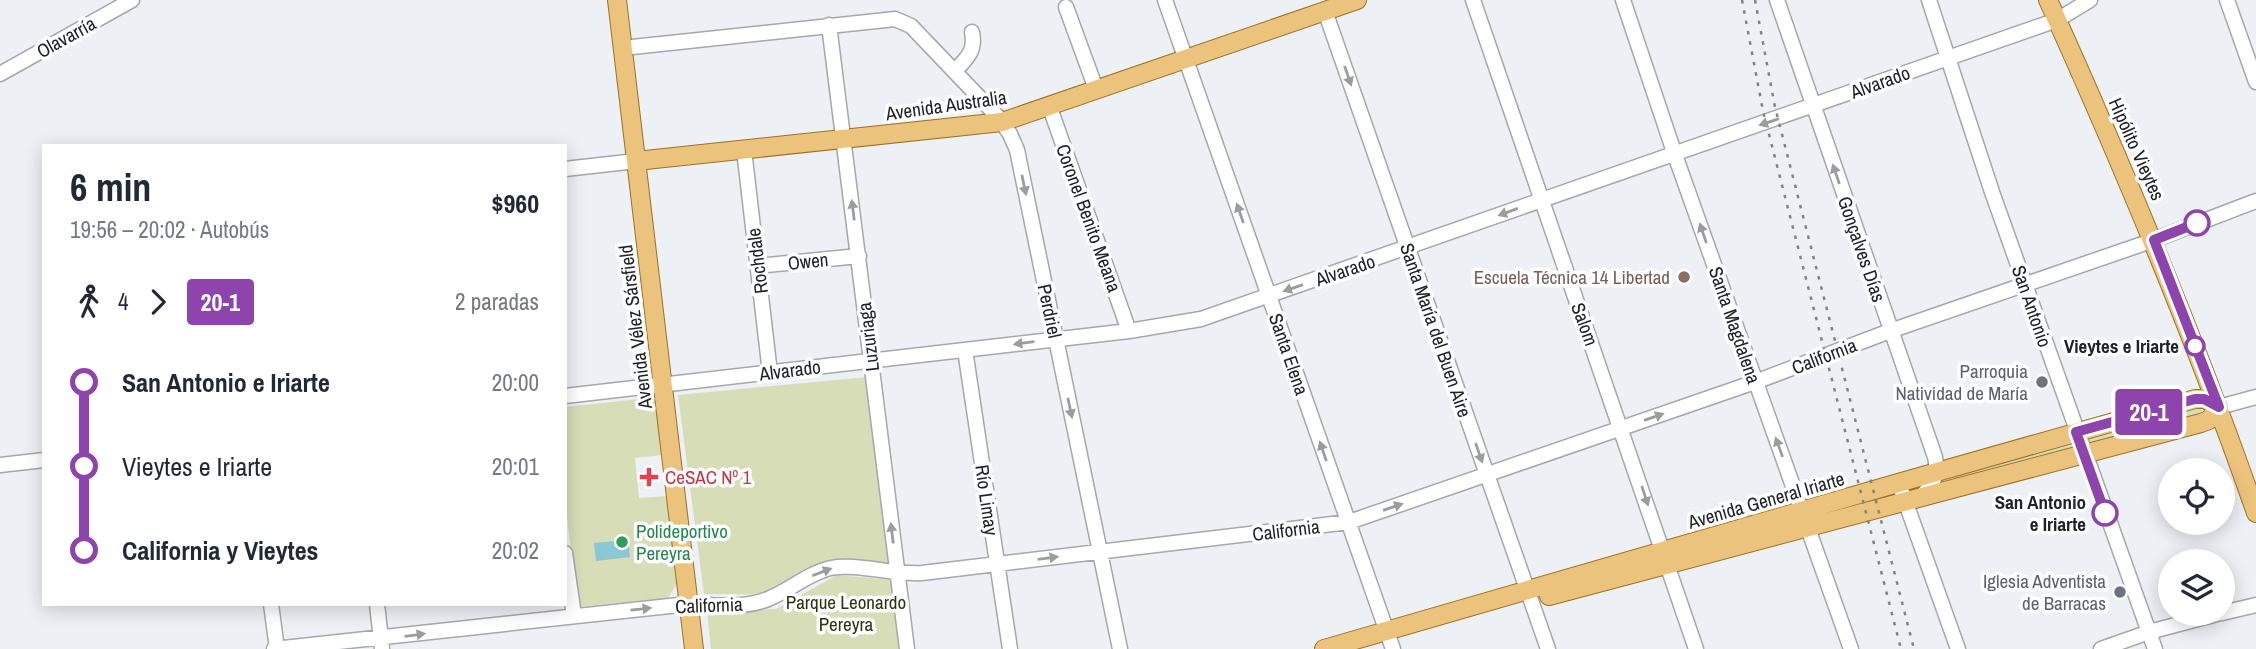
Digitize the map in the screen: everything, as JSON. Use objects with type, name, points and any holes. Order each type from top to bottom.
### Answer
[{"type":"main road","name":"Avenida Vélez Sársfield","points":[[617,0],[694,649]]},
{"type":"main road","name":"Avenida Australia","points":[[636,161],[1002,122],[1357,0]]},
{"type":"main road","name":"Hipólito Vieytes","points":[[2048,0],[2154,240],[2219,407],[2256,513]]},
{"type":"main road","name":"Avenida General Iriarte","points":[[1363,649],[1530,595],[1806,519],[1913,498],[2201,424],[2209,420],[2219,407],[2204,399],[2195,399],[1937,470],[1806,519]]},
{"type":"main road","name":"Avenida General Iriarte","points":[[1324,649],[1390,640]]},
{"type":"street","name":"Olavarría","points":[[0,74],[132,0]]},
{"type":"street","name":"Santa Elena","points":[[1165,0],[1390,640]]},
{"type":"street","name":"Salom","points":[[1473,0],[1696,649]]},
{"type":"street","name":"Santa Magdalena","points":[[1623,0],[1675,155],[1851,649]]},
{"type":"street","name":"Gonçalves Días","points":[[1777,0],[1935,457],[1937,470]]},
{"type":"street","name":"San Antonio","points":[[1928,0],[2076,432],[2155,649]]},
{"type":"street","name":"Alvarado","points":[[567,396],[1056,340],[1201,319],[2057,20],[2090,0]]},
{"type":"street","points":[[2227,0],[2256,82]]},
{"type":"street","points":[[1066,7],[1096,89]]},
{"type":"street","name":"Santa María del Buen Aire","points":[[1325,11],[1548,649]]},
{"type":"street","name":"Perdriel","points":[[829,25],[895,19],[911,26],[1002,122],[1017,149],[1120,649]]},
{"type":"street","points":[[623,48],[829,25]]},
{"type":"street","name":"Luzuriaga","points":[[829,25],[907,649]]},
{"type":"street","points":[[955,72],[972,53],[972,32]]},
{"type":"street","name":"Coronel Benito Meana","points":[[1049,105],[1129,331]]},
{"type":"street","name":"Rochdale","points":[[744,150],[771,373]]},
{"type":"street","name":"Avenida Australia","points":[[567,169],[636,161]]},
{"type":"street","name":"California","points":[[276,649],[382,644],[574,616],[688,604],[755,603],[832,568],[922,573],[1349,522],[1755,382],[2256,201]]},
{"type":"street","name":"Owen","points":[[757,266],[859,256]]},
{"type":"street","name":"Río Limay","points":[[965,351],[1010,649]]},
{"type":"street","name":"Avenida General Iriarte","points":[[2219,407],[2256,397]]},
{"type":"street","points":[[0,465],[42,460]]},
{"type":"street","points":[[1913,498],[1931,486],[1937,470]]},
{"type":"street","points":[[1899,482],[1913,498],[1958,649]]},
{"type":"street","points":[[567,567],[574,616]]},
{"type":"street","points":[[2235,610],[2256,605]]},
{"type":"street","points":[[271,606],[276,649]]},
{"type":"street","points":[[377,606],[382,644]]},
{"type":"street","points":[[2101,649],[2172,626]]},
{"type":"green space","name":"Parque Leonardo Pereyra","points":[[868,377],[892,568],[836,562],[773,595],[704,594],[678,395]]},
{"type":"green space","name":"Polideportivo Pereyra","points":[[657,397],[663,455],[635,458],[639,498],[668,496],[678,582],[668,598],[578,607],[567,517],[567,407]]},
{"type":"green space","points":[[2191,404],[2202,407],[2203,416],[2093,447],[2089,440],[2090,435]]},
{"type":"green space","points":[[2069,440],[2072,450],[1957,481],[1952,477],[1952,473]]},
{"type":"green space","name":"Parque Leonardo Pereyra","points":[[837,575],[892,580],[899,649],[711,649],[707,611],[776,609]]},
{"type":"water","points":[[628,540],[630,557],[596,561],[594,543]]},
{"type":"railway","points":[[1742,0],[1763,111],[1901,649]]},
{"type":"railway","points":[[1755,0],[1775,107],[1914,649]]},
{"type":"bus line","name":"20-1","points":[[2105,513],[2076,432],[2195,399],[2204,399],[2219,407],[2154,240],[2197,223]]},
{"type":"place","name":"Escuela Técnica 14 Libertad","points":[[1684,277]]},
{"type":"place","name":"Vieytes e Iriarte","points":[[2195,346]]},
{"type":"place","name":"Parroquia Natividad de María","points":[[2042,382]]},
{"type":"place","name":"CeSAC Nº 1","points":[[649,477]]},
{"type":"place","name":"San Antonio e Iriarte","points":[[2105,513]]},
{"type":"place","name":"Polideportivo Pereyra","points":[[622,542]]},
{"type":"place","name":"Iglesia Adventista de Barracas","points":[[2120,592]]}]
